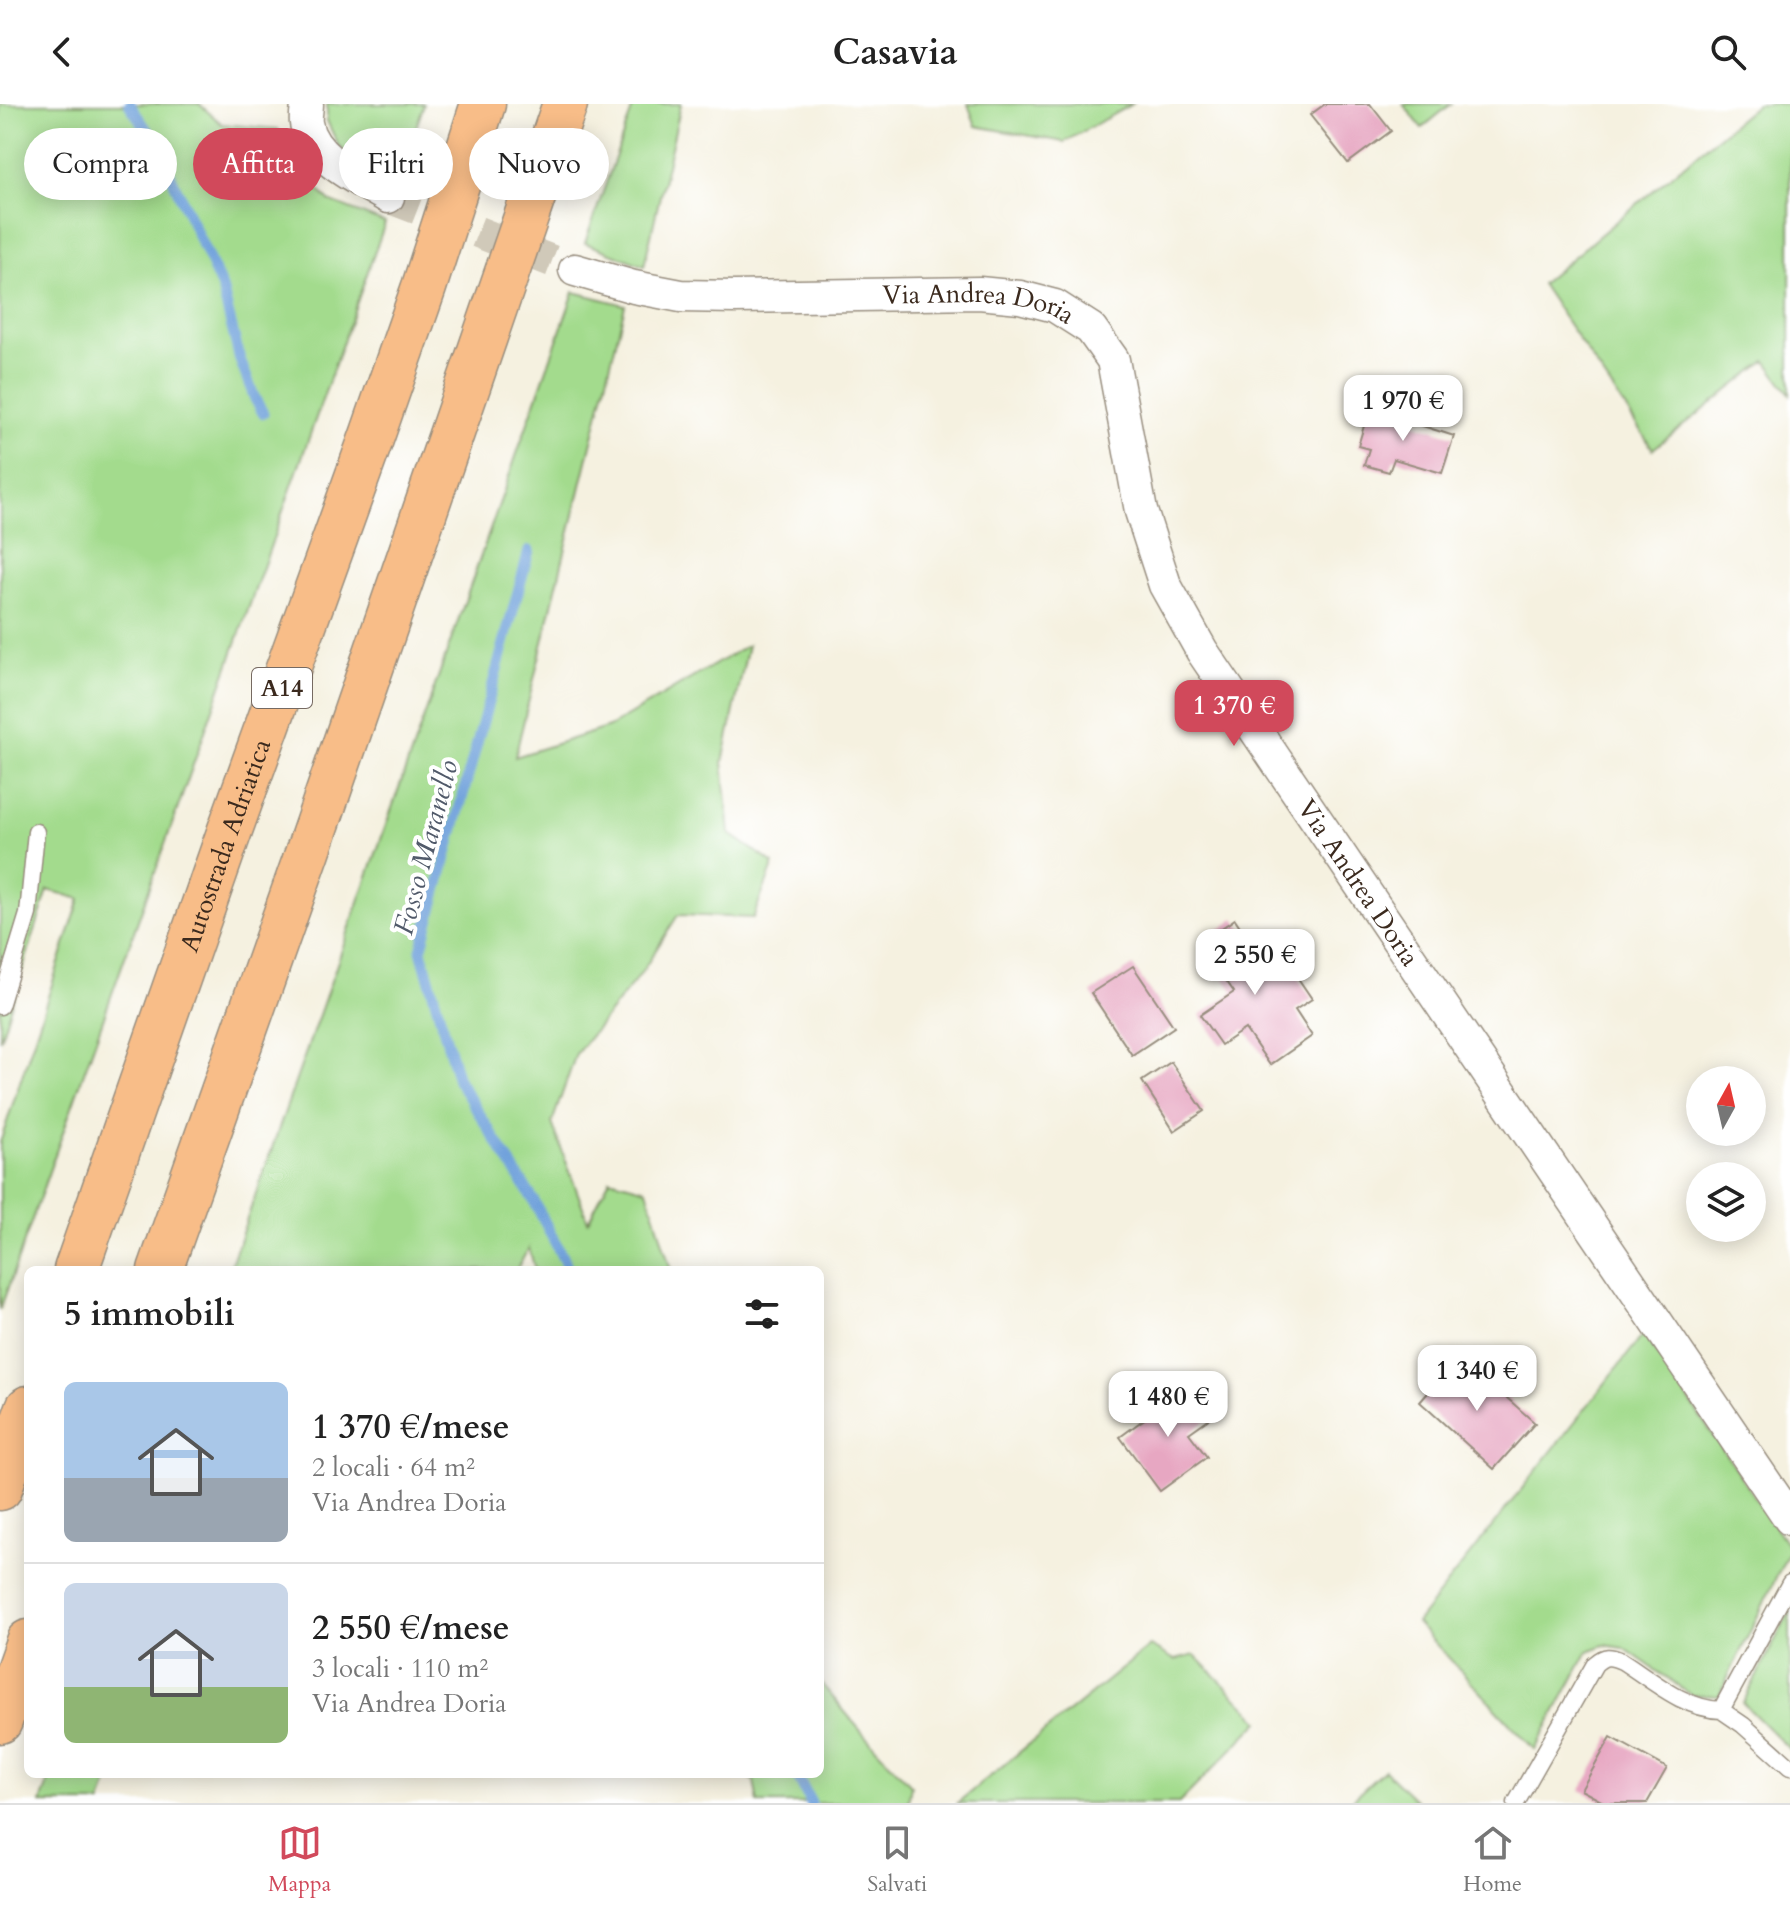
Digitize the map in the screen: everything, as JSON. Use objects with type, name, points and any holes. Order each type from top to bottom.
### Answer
[{"type":"highway","name":"Autostrada Adriatica","points":[[77,1266],[372,436],[483,104]]},
{"type":"highway","points":[[161,1266],[565,104]]},
{"type":"highway","points":[[0,1488],[24,1419]]},
{"type":"highway","points":[[0,1721],[24,1653]]},
{"type":"street","points":[[307,104],[305,123],[314,144],[339,168]]},
{"type":"street","name":"Via Andrea Doria","points":[[575,270],[634,287],[681,296],[979,293],[1020,297],[1055,306],[1091,329],[1113,360],[1141,511],[1165,585],[1202,651],[1790,1519]]},
{"type":"lane","points":[[0,1006],[28,914],[36,832]]},
{"type":"lane","points":[[1721,1710],[1790,1583]]},
{"type":"lane","points":[[1516,1803],[1595,1664],[1611,1656],[1686,1702],[1709,1710],[1721,1710],[1743,1725],[1790,1767]]},
{"type":"green space","points":[[0,104],[199,104],[222,124],[267,128],[193,128],[193,200],[323,200],[323,195],[329,201],[385,223],[0,1310],[0,1143],[80,899],[48,890],[0,1040]]},
{"type":"green space","points":[[327,104],[424,104],[416,128],[339,128],[339,147],[327,121]]},
{"type":"green space","points":[[634,104],[681,104],[644,266],[585,243],[600,200],[609,200],[609,175]]},
{"type":"green space","points":[[968,104],[1132,104],[1064,142],[976,126]]},
{"type":"green space","points":[[1403,104],[1451,104],[1422,128]]},
{"type":"green space","points":[[1757,104],[1790,104],[1790,394],[1766,361],[1653,449],[1541,284]]},
{"type":"green space","points":[[574,292],[625,305],[515,757],[609,727],[748,645],[723,762],[730,834],[774,864],[753,918],[678,915],[640,975],[576,1054],[552,1123],[588,1221],[610,1179],[647,1189],[670,1266],[534,1266],[529,1248],[518,1266],[230,1266]]},
{"type":"green space","points":[[1644,1334],[1790,1549],[1719,1696],[1691,1695],[1624,1648],[1604,1645],[1588,1651],[1535,1750],[1416,1623]]},
{"type":"green space","points":[[1790,1611],[1790,1750],[1743,1703]]},
{"type":"green space","points":[[1150,1646],[1175,1660],[1195,1655],[1260,1721],[1179,1803],[957,1803]]},
{"type":"green space","points":[[824,1687],[911,1785],[908,1803],[758,1803],[754,1781],[750,1778],[824,1778]]},
{"type":"green space","points":[[1384,1770],[1418,1803],[1349,1803]]},
{"type":"green space","points":[[50,1778],[110,1778],[101,1803],[41,1803]]},
{"type":"building","points":[[1325,104],[1370,104],[1391,131],[1348,163],[1310,115]]},
{"type":"building","points":[[1369,409],[1454,436],[1442,473],[1394,459],[1389,472],[1364,465],[1369,449],[1358,446]]},
{"type":"building","points":[[1235,919],[1271,973],[1287,962],[1312,999],[1295,1010],[1312,1036],[1270,1065],[1245,1029],[1221,1045],[1200,1015],[1234,992],[1200,943]]},
{"type":"building","points":[[1133,966],[1174,1027],[1132,1055],[1091,993]]},
{"type":"building","points":[[1171,1062],[1204,1111],[1174,1131],[1142,1081]]},
{"type":"building","points":[[1460,1356],[1535,1423],[1494,1469],[1420,1402]]},
{"type":"building","points":[[1188,1387],[1210,1418],[1189,1433],[1207,1457],[1160,1491],[1120,1437]]},
{"type":"building","points":[[1611,1737],[1667,1768],[1647,1803],[1605,1803],[1581,1790]]},
{"type":"waterway","name":"Fosso Maranello","points":[[129,104],[156,143],[222,288],[240,360],[263,413]]},
{"type":"waterway","name":"Fosso Maranello","points":[[529,551],[421,950],[458,1080],[534,1201],[567,1266]]},
{"type":"waterway","name":"Fosso Maranello","points":[[798,1778],[811,1803]]},
{"type":"tunnel","points":[[396,200],[575,270]]}]
